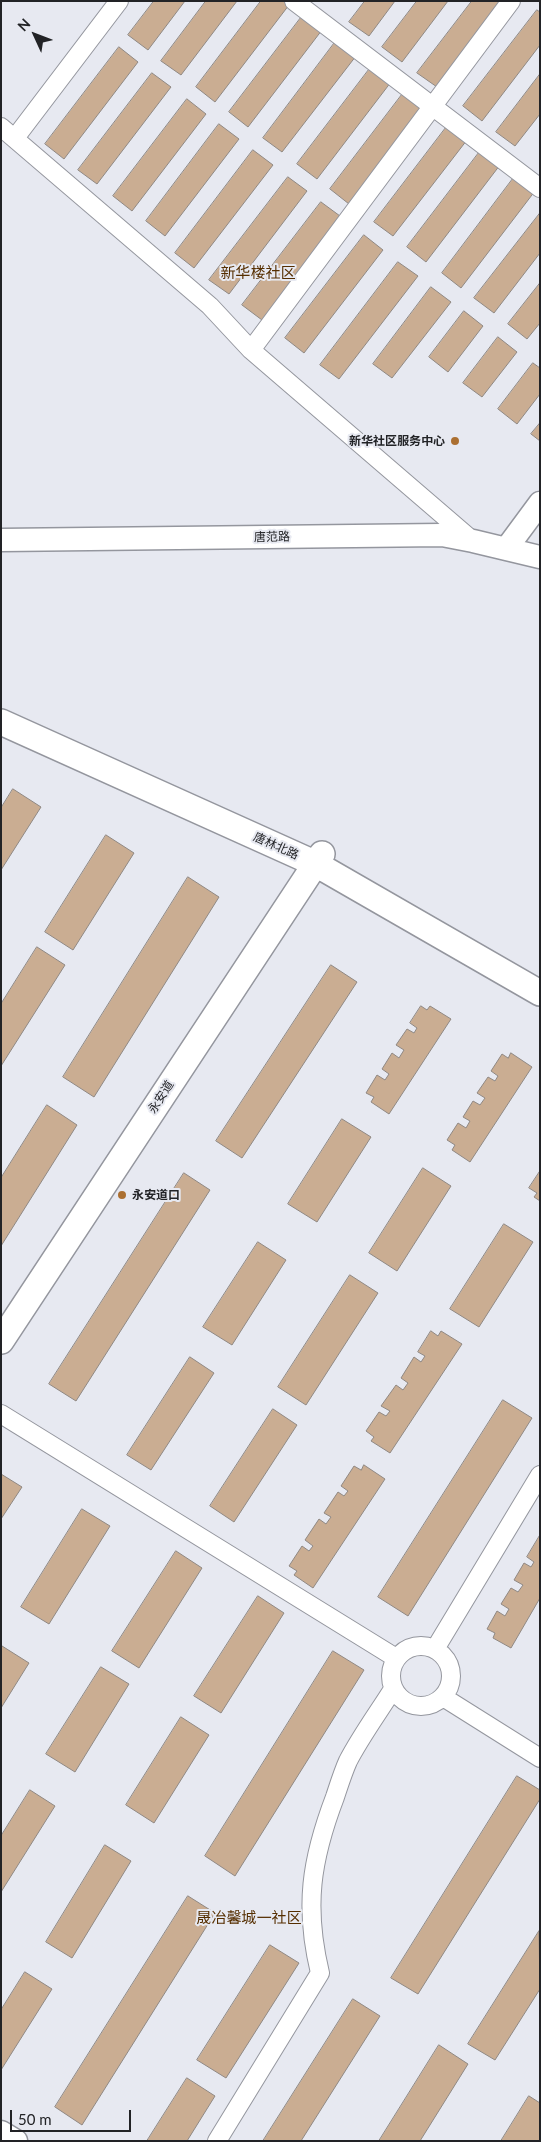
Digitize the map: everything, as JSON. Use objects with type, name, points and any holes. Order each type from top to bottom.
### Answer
[{"type":"main road","name":"唐林北路","points":[[1,706],[318,858],[540,976]]},
{"type":"main road","name":"唐林北路","points":[[1,722],[318,858],[540,993]]},
{"type":"main road","name":"永安道","points":[[1,1341],[318,858]]},
{"type":"street","points":[[119,1],[8,133],[210,306],[251,350],[473,541]]},
{"type":"street","points":[[294,1],[540,188]]},
{"type":"street","points":[[251,350],[511,1]]},
{"type":"street","points":[[506,548],[540,503]]},
{"type":"street","name":"唐范路","points":[[1,540],[442,535],[540,557]]},
{"type":"street","points":[[1,1414],[396,1658]]},
{"type":"street","points":[[435,1649],[540,1475]]},
{"type":"street","points":[[427,1646],[435,1649],[448,1662],[451,1670],[448,1689],[443,1696],[426,1706],[416,1706],[407,1703],[399,1698],[393,1689],[390,1673],[396,1658],[410,1648],[427,1646]]},
{"type":"street","points":[[217,2141],[320,1973],[313,1944],[310,1920],[313,1880],[321,1834],[348,1762],[393,1689]]},
{"type":"street","points":[[443,1696],[540,1758]]},
{"type":"building","points":[[154,1],[185,1],[148,50],[128,35]]},
{"type":"building","points":[[206,1],[237,1],[181,75],[161,61]]},
{"type":"building","points":[[261,1],[285,1],[289,5],[215,102],[196,87]]},
{"type":"building","points":[[365,1],[395,1],[369,36],[349,22]]},
{"type":"building","points":[[417,1],[448,1],[402,62],[382,47]]},
{"type":"building","points":[[472,1],[502,1],[437,87],[417,73]]},
{"type":"building","points":[[537,10],[540,12],[540,45],[482,121],[463,106]]},
{"type":"building","points":[[303,15],[322,30],[248,127],[229,112]]},
{"type":"building","points":[[336,41],[356,56],[282,152],[263,138]]},
{"type":"building","points":[[119,47],[138,62],[64,159],[45,144]]},
{"type":"building","points":[[371,67],[391,82],[317,179],[297,164]]},
{"type":"building","points":[[152,73],[171,87],[97,184],[78,170]]},
{"type":"building","points":[[540,74],[540,114],[515,146],[496,132]]},
{"type":"building","points":[[404,92],[423,107],[349,204],[330,189]]},
{"type":"building","points":[[187,99],[206,114],[132,211],[113,196]]},
{"type":"building","points":[[219,124],[239,139],[165,236],[146,221]]},
{"type":"building","points":[[448,125],[467,140],[393,236],[374,222]]},
{"type":"building","points":[[253,150],[273,165],[194,268],[175,253]]},
{"type":"building","points":[[481,150],[500,165],[426,262],[407,247]]},
{"type":"building","points":[[515,176],[535,191],[461,288],[442,273]]},
{"type":"building","points":[[288,177],[307,191],[229,294],[209,280]]},
{"type":"building","points":[[321,202],[340,216],[262,320],[242,305]]},
{"type":"building","points":[[540,213],[540,253],[494,313],[474,298]]},
{"type":"building","points":[[364,235],[383,250],[304,353],[285,338]]},
{"type":"building","points":[[398,262],[418,276],[339,379],[320,365]]},
{"type":"building","points":[[540,283],[540,323],[527,339],[508,324]]},
{"type":"building","points":[[431,287],[451,302],[392,378],[373,364]]},
{"type":"building","points":[[464,311],[483,326],[448,372],[429,357]]},
{"type":"building","points":[[498,337],[517,352],[482,397],[463,383]]},
{"type":"building","points":[[533,363],[540,368],[540,394],[517,424],[498,409]]},
{"type":"building","points":[[540,423],[540,441],[531,434]]},
{"type":"building","points":[[13,789],[41,807],[1,870],[1,808]]},
{"type":"building","points":[[106,835],[134,853],[73,950],[45,932]]},
{"type":"building","points":[[188,877],[219,897],[94,1097],[63,1077]]},
{"type":"building","points":[[37,947],[65,965],[1,1066],[1,1004]]},
{"type":"building","points":[[331,965],[357,982],[242,1158],[216,1141]]},
{"type":"building","points":[[421,1006],[427,1010],[430,1006],[451,1019],[389,1114],[371,1102],[374,1097],[366,1093],[377,1075],[385,1080],[389,1074],[382,1069],[392,1053],[399,1058],[404,1050],[396,1045],[407,1029],[414,1033],[417,1028],[410,1023]]},
{"type":"building","points":[[511,1053],[532,1067],[470,1162],[452,1150],[455,1145],[447,1140],[458,1123],[466,1128],[470,1121],[463,1117],[473,1101],[480,1105],[485,1098],[477,1093],[488,1077],[495,1081],[498,1076],[491,1071],[502,1054],[508,1058]]},
{"type":"building","points":[[47,1105],[77,1125],[1,1246],[1,1178]]},
{"type":"building","points":[[342,1119],[371,1137],[317,1222],[288,1204]]},
{"type":"building","points":[[423,1168],[451,1186],[397,1271],[369,1253]]},
{"type":"building","points":[[540,1171],[540,1201],[534,1197],[537,1193],[529,1188]]},
{"type":"building","points":[[184,1173],[210,1190],[76,1401],[49,1384]]},
{"type":"building","points":[[504,1224],[533,1242],[479,1327],[450,1309]]},
{"type":"building","points":[[258,1242],[286,1260],[232,1345],[203,1327]]},
{"type":"building","points":[[350,1275],[378,1293],[306,1405],[278,1387]]},
{"type":"building","points":[[431,1331],[438,1336],[441,1331],[462,1344],[390,1453],[371,1441],[374,1437],[366,1431],[379,1412],[386,1416],[390,1411],[381,1406],[396,1385],[403,1390],[408,1383],[401,1378],[414,1357],[421,1362],[425,1356],[418,1352]]},
{"type":"building","points":[[190,1357],[214,1373],[151,1470],[127,1455]]},
{"type":"building","points":[[503,1400],[532,1418],[408,1616],[378,1597]]},
{"type":"building","points":[[273,1409],[297,1425],[234,1522],[210,1506]]},
{"type":"building","points":[[364,1465],[385,1479],[313,1588],[294,1575],[297,1571],[289,1566],[302,1546],[309,1551],[313,1546],[305,1540],[319,1519],[326,1524],[331,1517],[324,1513],[338,1492],[344,1496],[348,1491],[341,1486],[354,1466],[361,1470]]},
{"type":"building","points":[[1,1474],[22,1487],[1,1519]]},
{"type":"building","points":[[82,1509],[110,1526],[49,1624],[21,1607]]},
{"type":"building","points":[[540,1535],[540,1598],[511,1648],[493,1638],[495,1633],[487,1629],[497,1611],[505,1616],[509,1609],[501,1604],[511,1588],[518,1592],[523,1585],[514,1580],[524,1563],[531,1567],[534,1562],[527,1557]]},
{"type":"building","points":[[176,1551],[202,1568],[139,1668],[112,1651]]},
{"type":"building","points":[[258,1596],[284,1613],[221,1713],[194,1696]]},
{"type":"building","points":[[2,1646],[29,1663],[1,1708],[1,1648]]},
{"type":"building","points":[[333,1651],[364,1670],[235,1876],[205,1856]]},
{"type":"building","points":[[101,1667],[129,1684],[75,1772],[46,1754]]},
{"type":"building","points":[[181,1717],[209,1735],[154,1823],[126,1805]]},
{"type":"building","points":[[517,1776],[540,1790],[540,1799],[418,1994],[391,1978]]},
{"type":"building","points":[[30,1790],[55,1806],[1,1892],[1,1836]]},
{"type":"building","points":[[105,1845],[131,1861],[72,1958],[46,1942]]},
{"type":"building","points":[[188,1896],[215,1913],[82,2125],[55,2107]]},
{"type":"building","points":[[539,1931],[540,1989],[495,2060],[468,2044]]},
{"type":"building","points":[[270,1945],[299,1963],[226,2078],[197,2060]]},
{"type":"building","points":[[25,1972],[52,1989],[1,2070],[1,2010]]},
{"type":"building","points":[[353,1999],[380,2016],[301,2141],[263,2141]]},
{"type":"building","points":[[439,2045],[468,2064],[420,2141],[379,2141]]},
{"type":"building","points":[[187,2078],[215,2096],[187,2141],[147,2141]]},
{"type":"building","points":[[529,2096],[540,2103],[540,2141],[501,2141]]},
{"type":"place","name":"新华社区服务中心","points":[[455,441]]},
{"type":"place","name":"永安道口","points":[[122,1195]]},
{"type":"district","name":"新华楼社区","points":[[258,273]]},
{"type":"district","name":"晟冶馨城一社区","points":[[249,1918]]}]
